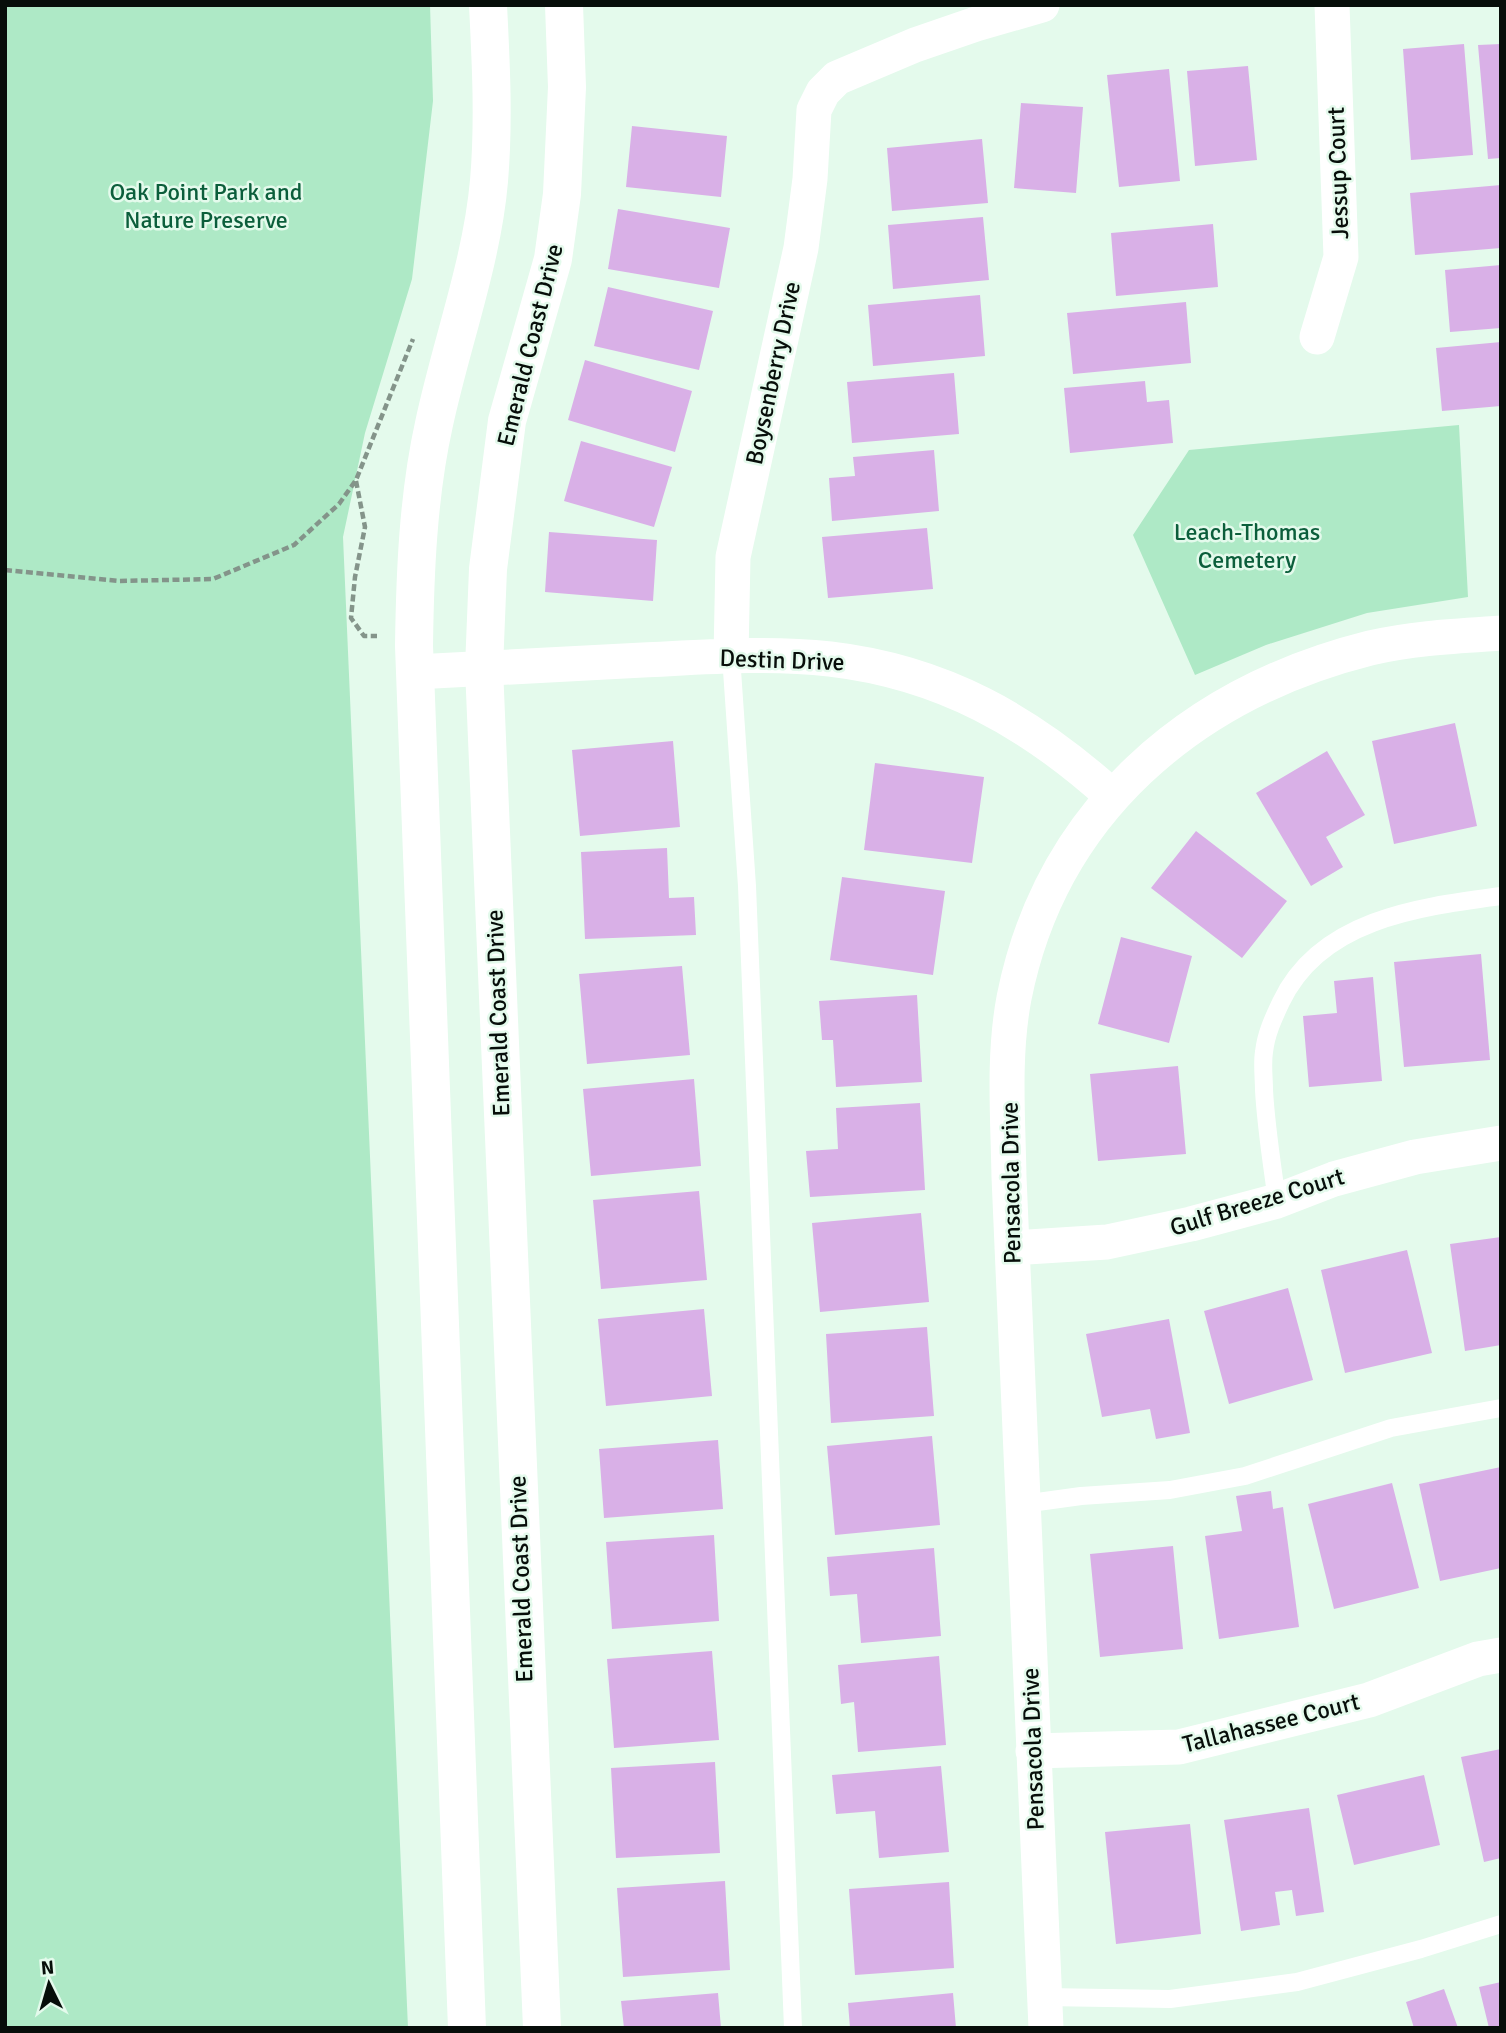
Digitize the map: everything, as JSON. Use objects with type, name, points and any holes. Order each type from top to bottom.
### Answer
[{"type":"street","points":[[467,2028],[414,636],[422,495],[433,426],[477,247],[489,182],[491,119],[488,5]]},
{"type":"street","name":"Emerald Coast Drive","points":[[542,2028],[484,668],[488,569],[507,421],[553,259],[562,194],[567,87],[564,5]]},
{"type":"street","name":"Boysenberry Drive","points":[[731,656],[733,557],[800,248],[810,179],[814,110],[822,92],[837,78],[915,45],[1042,5]]},
{"type":"street","name":"Jessup Court","points":[[1317,337],[1341,257],[1332,5]]},
{"type":"street","name":"Pensacola Drive","points":[[1045,2012],[1012,1248],[1008,1042],[1014,999],[1025,956],[1039,914],[1070,852],[1112,796],[1164,749],[1210,716],[1246,694],[1329,660],[1416,640],[1501,633]]},
{"type":"street","name":"Destin Drive","points":[[415,672],[731,656],[829,659],[905,674],[942,687],[1016,721],[1049,743],[1112,796]]},
{"type":"street","name":"Gulf Breeze Court","points":[[1012,1248],[1107,1242],[1191,1224],[1277,1201],[1334,1179],[1415,1157],[1501,1143]]},
{"type":"street","name":"Tallahassee Court","points":[[1033,1751],[1179,1747],[1369,1700],[1478,1659],[1501,1655]]},
{"type":"lane","points":[[731,656],[747,886],[793,2028]]},
{"type":"lane","points":[[1277,1201],[1266,1125],[1263,1055],[1268,1029],[1286,990],[1312,957],[1344,934],[1391,916],[1446,903],[1501,896]]},
{"type":"lane","points":[[1023,1504],[1081,1496],[1170,1490],[1245,1476],[1391,1428],[1501,1408]]},
{"type":"lane","points":[[1045,2012],[1297,1982],[1421,1949],[1501,1924]]},
{"type":"path","points":[[5,570],[120,581],[213,579],[294,545],[339,504],[356,480],[418,327]]},
{"type":"green space","name":"Oak Point Park and Nature Preserve","points":[[5,5],[430,5],[433,101],[412,279],[365,433],[343,537],[408,2028],[5,2028]]},
{"type":"green space","name":"Leach-Thomas Cemetery","points":[[1459,425],[1468,597],[1367,613],[1266,645],[1195,675],[1133,535],[1189,450]]},
{"type":"building","points":[[1464,44],[1473,155],[1411,160],[1403,49]]},
{"type":"building","points":[[1501,44],[1501,158],[1488,159],[1478,45]]},
{"type":"building","points":[[1248,66],[1257,160],[1195,166],[1187,71]]},
{"type":"building","points":[[1169,69],[1180,181],[1119,187],[1107,75]]},
{"type":"building","points":[[1021,103],[1083,107],[1076,193],[1014,188]]},
{"type":"building","points":[[632,126],[727,136],[721,197],[626,187]]},
{"type":"building","points":[[982,139],[988,203],[892,211],[887,148]]},
{"type":"building","points":[[1501,185],[1501,248],[1415,255],[1410,193]]},
{"type":"building","points":[[618,209],[730,228],[719,288],[608,269]]},
{"type":"building","points":[[983,217],[989,280],[893,289],[888,225]]},
{"type":"building","points":[[1213,224],[1218,287],[1116,296],[1111,233]]},
{"type":"building","points":[[1501,265],[1501,328],[1450,332],[1445,270]]},
{"type":"building","points":[[608,287],[713,311],[699,370],[594,346]]},
{"type":"building","points":[[980,295],[985,356],[873,366],[868,305]]},
{"type":"building","points":[[1186,302],[1191,363],[1073,374],[1067,313]]},
{"type":"building","points":[[1501,342],[1501,406],[1442,411],[1436,348]]},
{"type":"building","points":[[585,360],[692,391],[675,452],[568,420]]},
{"type":"building","points":[[954,373],[959,434],[852,443],[847,382]]},
{"type":"building","points":[[1145,381],[1147,402],[1169,400],[1173,443],[1070,453],[1064,388]]},
{"type":"building","points":[[581,441],[672,467],[654,527],[564,501]]},
{"type":"building","points":[[934,450],[939,511],[832,521],[829,478],[855,476],[853,457]]},
{"type":"building","points":[[927,528],[933,589],[828,598],[822,537]]},
{"type":"building","points":[[549,532],[657,540],[653,601],[545,592]]},
{"type":"building","points":[[1455,723],[1477,826],[1394,844],[1372,741]]},
{"type":"building","points":[[673,741],[680,827],[580,836],[572,750]]},
{"type":"building","points":[[1327,751],[1365,815],[1326,837],[1343,867],[1311,886],[1256,793]]},
{"type":"building","points":[[875,763],[984,777],[972,863],[864,850]]},
{"type":"building","points":[[1196,831],[1287,901],[1242,958],[1151,888]]},
{"type":"building","points":[[667,848],[669,898],[694,897],[696,935],[585,939],[581,852]]},
{"type":"building","points":[[842,877],[945,891],[933,975],[830,960]]},
{"type":"building","points":[[1121,937],[1192,956],[1169,1043],[1098,1024]]},
{"type":"building","points":[[1481,954],[1490,1060],[1404,1067],[1394,962]]},
{"type":"building","points":[[682,966],[690,1055],[587,1064],[579,974]]},
{"type":"building","points":[[1373,977],[1382,1081],[1309,1087],[1303,1016],[1337,1013],[1334,981]]},
{"type":"building","points":[[917,995],[922,1082],[836,1087],[833,1040],[822,1040],[819,1001]]},
{"type":"building","points":[[1178,1066],[1186,1154],[1098,1161],[1090,1074]]},
{"type":"building","points":[[694,1079],[701,1166],[591,1176],[583,1089]]},
{"type":"building","points":[[920,1103],[925,1190],[810,1197],[806,1151],[838,1149],[836,1108]]},
{"type":"building","points":[[699,1191],[707,1280],[601,1289],[593,1200]]},
{"type":"building","points":[[921,1213],[929,1302],[820,1312],[812,1223]]},
{"type":"building","points":[[1501,1237],[1501,1345],[1465,1351],[1450,1244]]},
{"type":"building","points":[[1407,1250],[1432,1353],[1345,1373],[1321,1270]]},
{"type":"building","points":[[1288,1288],[1313,1380],[1229,1404],[1204,1311]]},
{"type":"building","points":[[704,1309],[712,1396],[606,1406],[598,1319]]},
{"type":"building","points":[[1169,1319],[1190,1433],[1156,1439],[1150,1409],[1102,1417],[1086,1334]]},
{"type":"building","points":[[927,1327],[934,1416],[831,1423],[826,1334]]},
{"type":"building","points":[[932,1436],[940,1525],[835,1535],[827,1446]]},
{"type":"building","points":[[718,1440],[723,1509],[604,1518],[599,1449]]},
{"type":"building","points":[[1501,1467],[1501,1568],[1440,1581],[1419,1484]]},
{"type":"building","points":[[1392,1483],[1419,1588],[1334,1609],[1308,1504]]},
{"type":"building","points":[[1271,1491],[1273,1509],[1283,1507],[1299,1627],[1219,1639],[1205,1536],[1242,1531],[1236,1496]]},
{"type":"building","points":[[714,1535],[719,1621],[612,1629],[606,1542]]},
{"type":"building","points":[[1173,1546],[1183,1649],[1100,1657],[1090,1554]]},
{"type":"building","points":[[934,1548],[941,1636],[861,1643],[857,1594],[830,1596],[827,1557]]},
{"type":"building","points":[[712,1651],[719,1740],[614,1748],[607,1659]]},
{"type":"building","points":[[939,1656],[946,1745],[858,1752],[854,1702],[841,1704],[838,1665]]},
{"type":"building","points":[[1501,1749],[1501,1858],[1484,1862],[1461,1757]]},
{"type":"building","points":[[715,1762],[720,1853],[616,1858],[611,1768]]},
{"type":"building","points":[[941,1766],[949,1852],[879,1858],[875,1811],[836,1814],[832,1775]]},
{"type":"building","points":[[1424,1775],[1440,1845],[1354,1865],[1337,1795]]},
{"type":"building","points":[[1309,1808],[1324,1912],[1296,1916],[1292,1890],[1275,1892],[1280,1925],[1241,1931],[1224,1820]]},
{"type":"building","points":[[1190,1824],[1201,1934],[1116,1944],[1105,1832]]},
{"type":"building","points":[[725,1881],[730,1970],[623,1977],[617,1888]]},
{"type":"building","points":[[949,1882],[954,1968],[855,1975],[849,1889]]},
{"type":"building","points":[[1501,1982],[1501,2028],[1489,2028],[1479,1987]]},
{"type":"building","points":[[1444,1989],[1458,2028],[1414,2028],[1406,2002]]},
{"type":"building","points":[[718,1993],[721,2028],[624,2028],[621,2001]]},
{"type":"building","points":[[953,1993],[956,2028],[850,2028],[848,2003]]}]
